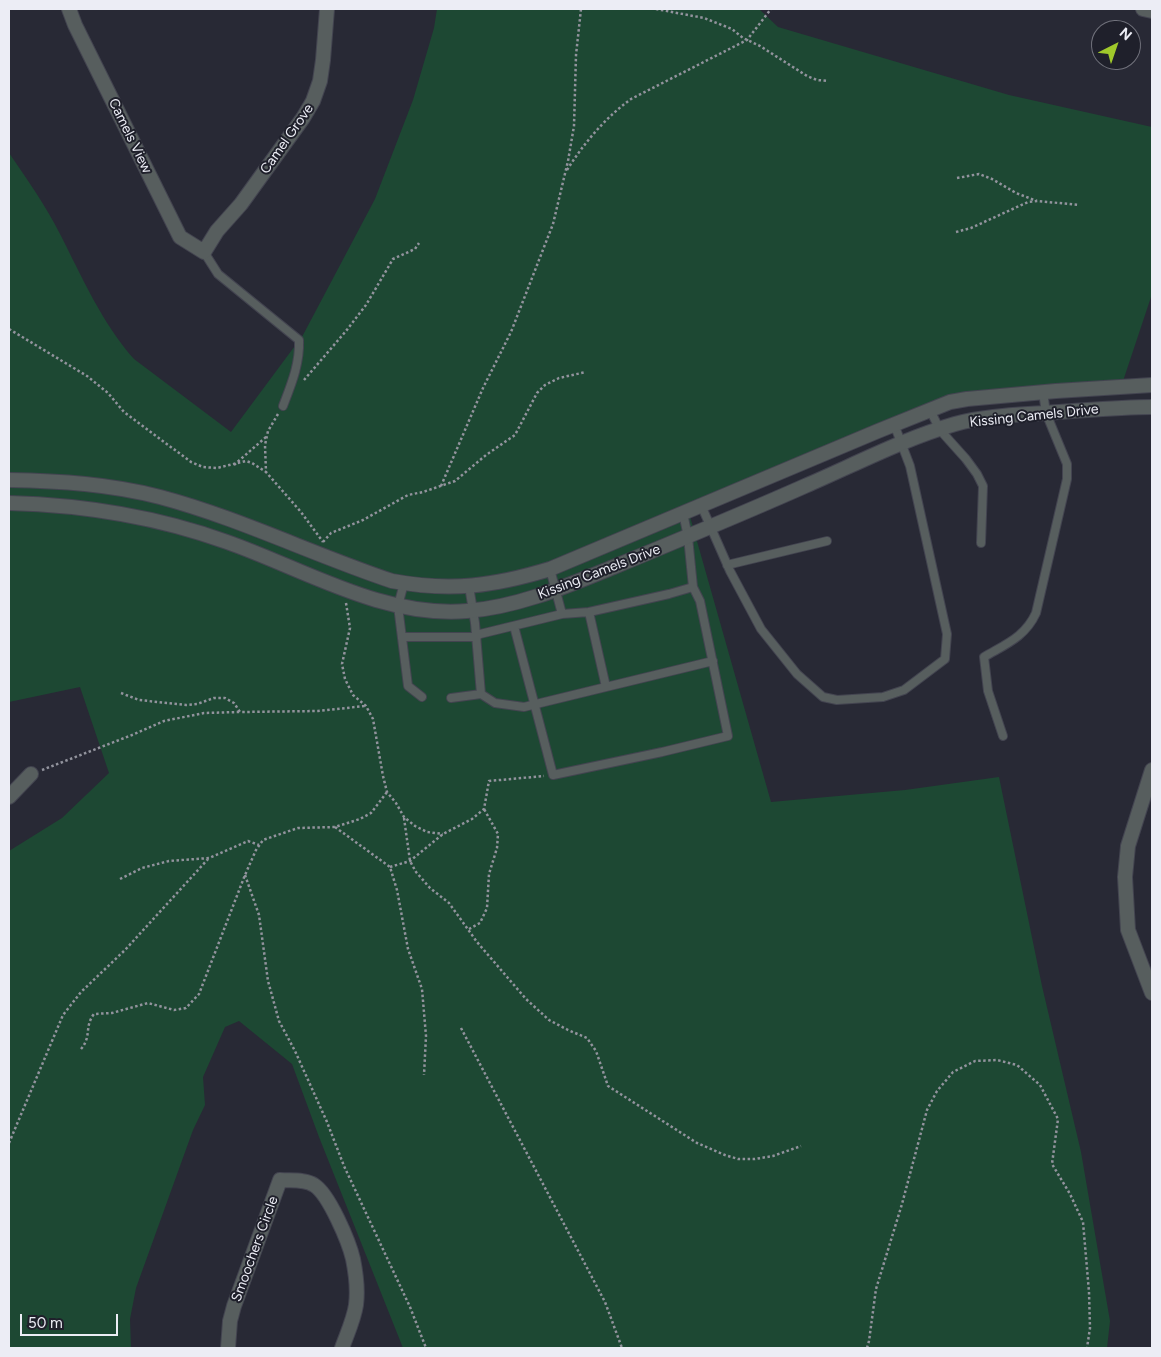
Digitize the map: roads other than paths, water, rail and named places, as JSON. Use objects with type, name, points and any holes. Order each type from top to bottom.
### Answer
[{"type":"street","name":"Camels View","points":[[69,9],[75,25],[180,237],[204,252]]},
{"type":"street","name":"Camel Grove","points":[[204,252],[217,231],[241,204],[298,126],[313,101],[320,82],[327,9]]},
{"type":"street","points":[[1143,9],[1152,11]]},
{"type":"street","name":"Kissing Camels Drive","points":[[9,480],[75,482],[158,497],[210,513],[392,581],[422,586],[469,586],[513,579],[550,569],[950,402],[1043,392],[1152,385]]},
{"type":"street","name":"Kissing Camels Drive","points":[[9,503],[70,506],[140,516],[190,529],[231,543],[342,588],[398,606],[454,612],[474,611],[545,595],[710,528],[902,444],[955,424],[981,419],[1046,413],[1120,407],[1152,407]]},
{"type":"street","points":[[1152,770],[1128,846],[1125,877],[1128,930],[1152,993]]},
{"type":"street","points":[[9,797],[31,774]]},
{"type":"street","name":"Smoochers Circle","points":[[228,1348],[230,1321],[234,1306],[280,1180],[305,1182],[314,1185],[323,1194],[330,1204],[353,1258],[357,1288],[356,1306],[342,1348]]},
{"type":"lane","points":[[204,252],[218,274],[299,340],[294,376],[283,406]]},
{"type":"lane","points":[[1003,736],[988,691],[984,657],[1021,636],[1030,625],[1036,613],[1067,479],[1067,464],[1046,413],[1043,392]]},
{"type":"lane","points":[[930,410],[940,430],[978,474],[983,486],[981,543]]},
{"type":"lane","points":[[701,505],[727,565],[761,629],[797,674],[823,697],[838,700],[884,696],[904,690],[945,659],[947,634],[910,466],[894,424]]},
{"type":"lane","points":[[514,626],[553,775],[728,736],[700,601],[693,587],[688,537],[683,512]]},
{"type":"lane","points":[[727,565],[827,540]]},
{"type":"lane","points":[[550,569],[562,614]]},
{"type":"lane","points":[[404,583],[398,606],[408,686],[422,697]]},
{"type":"lane","points":[[469,586],[477,636],[481,694]]},
{"type":"lane","points":[[402,637],[477,636],[562,614],[589,612],[693,587]]},
{"type":"lane","points":[[589,612],[606,687]]},
{"type":"lane","points":[[451,698],[481,694],[495,703],[524,706],[713,661]]}]
